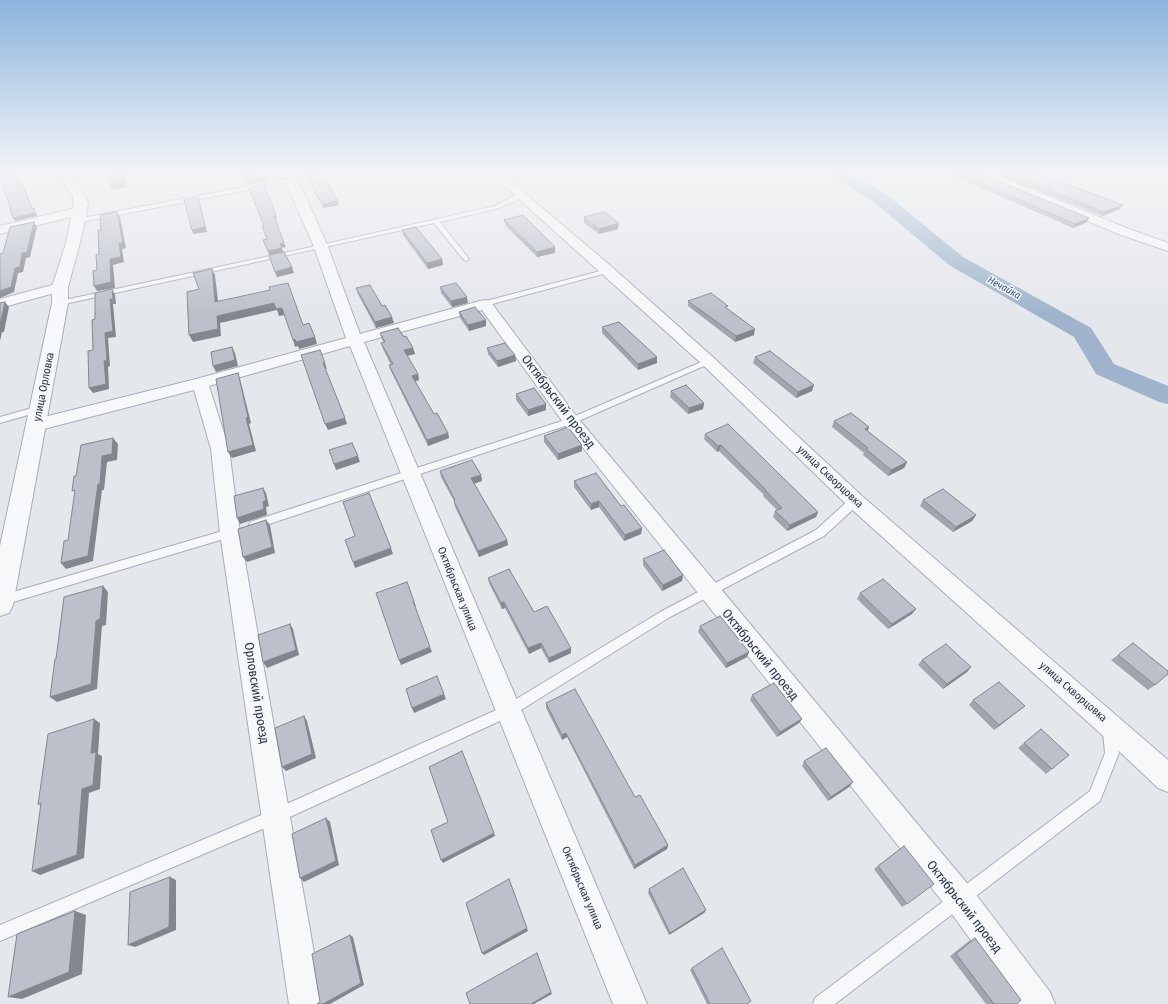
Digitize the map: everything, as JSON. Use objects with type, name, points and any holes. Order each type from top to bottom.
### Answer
[{"type":"street","points":[[0,230],[57,220]]},
{"type":"street","name":"улица Орловка","points":[[1,592],[38,417],[60,295],[78,220]]},
{"type":"street","name":"Октябрьская улица","points":[[309,220],[321,248],[355,340],[410,475],[630,1004]]},
{"type":"street","name":"улица Скворцовка","points":[[549,220],[709,362],[855,500],[1168,778]]},
{"type":"street","points":[[1096,220],[1168,247]]},
{"type":"street","points":[[0,304],[60,295]]},
{"type":"street","points":[[38,417],[200,383],[485,304]]},
{"type":"street","name":"Октябрьский проезд","points":[[485,304],[571,421],[960,899],[1038,1004]]},
{"type":"street","name":"Орловский проезд","points":[[200,383],[220,449],[230,533],[306,1004]]},
{"type":"lane","points":[[60,295],[321,248],[441,220]]},
{"type":"lane","points":[[436,221],[466,259]]},
{"type":"lane","points":[[485,304],[608,271]]},
{"type":"lane","points":[[1,592],[230,533],[410,475],[571,421],[709,362]]},
{"type":"lane","points":[[0,420],[38,417]]},
{"type":"lane","points":[[0,933],[276,816],[508,711],[666,614],[820,533],[855,500]]},
{"type":"lane","points":[[821,1004],[1095,796],[1112,753],[1110,725]]},
{"type":"building","points":[[100,220],[119,220],[123,243],[119,243],[121,257],[110,259],[111,282],[94,286],[93,271],[97,270],[96,255],[99,254],[98,230],[101,230]]},
{"type":"building","points":[[189,220],[203,220],[205,227],[192,230]]},
{"type":"building","points":[[262,220],[275,220],[284,243],[280,244],[282,248],[268,251],[263,240],[267,239],[262,226],[264,226]]},
{"type":"building","points":[[504,220],[528,220],[555,247],[537,252]]},
{"type":"building","points":[[588,220],[615,220],[619,223],[599,229]]},
{"type":"building","points":[[1065,220],[1085,220],[1075,224]]},
{"type":"building","points":[[34,222],[27,252],[22,253],[20,267],[15,268],[11,287],[0,291],[0,254],[3,253],[10,227]]},
{"type":"building","points":[[416,227],[442,259],[427,263],[402,230]]},
{"type":"building","points":[[284,252],[292,267],[275,272],[269,255]]},
{"type":"building","points":[[212,269],[215,302],[270,290],[269,287],[288,283],[303,325],[309,323],[315,337],[296,342],[295,339],[293,340],[282,308],[276,309],[274,303],[217,316],[218,329],[189,335],[187,292],[199,289],[193,273]]},
{"type":"building","points":[[456,283],[467,297],[451,301],[440,287]]},
{"type":"building","points":[[370,285],[382,306],[385,305],[392,317],[375,322],[356,288]]},
{"type":"building","points":[[112,289],[113,299],[110,299],[113,331],[105,333],[107,361],[104,361],[106,384],[89,388],[88,351],[93,350],[92,320],[95,319],[95,293]]},
{"type":"building","points":[[711,293],[728,306],[725,307],[755,329],[736,336],[688,301]]},
{"type":"building","points":[[5,302],[0,326],[0,303]]},
{"type":"building","points":[[475,307],[486,320],[468,325],[459,312]]},
{"type":"building","points":[[619,322],[657,357],[638,364],[602,327]]},
{"type":"building","points":[[398,328],[404,337],[406,336],[413,348],[404,350],[418,374],[412,376],[434,414],[437,413],[448,433],[427,440],[389,365],[393,364],[381,343],[385,342],[380,333]]},
{"type":"building","points":[[505,343],[515,355],[497,361],[487,348]]},
{"type":"building","points":[[232,347],[235,360],[213,366],[211,352]]},
{"type":"building","points":[[320,350],[325,363],[323,363],[345,418],[325,424],[301,355]]},
{"type":"building","points":[[770,351],[814,385],[798,392],[755,357]]},
{"type":"building","points":[[238,373],[248,417],[246,418],[253,445],[228,452],[216,379]]},
{"type":"building","points":[[686,385],[704,403],[689,408],[671,391]]},
{"type":"building","points":[[534,388],[546,404],[528,410],[516,394]]},
{"type":"building","points":[[851,413],[869,427],[865,429],[907,462],[891,470],[866,449],[868,448],[834,421]]},
{"type":"building","points":[[728,424],[818,512],[790,525],[775,511],[782,508],[721,445],[718,446],[705,434]]},
{"type":"building","points":[[568,427],[582,445],[558,454],[544,436]]},
{"type":"building","points":[[113,438],[112,454],[102,456],[100,484],[98,484],[88,556],[61,563],[64,541],[68,540],[75,490],[72,491],[74,476],[76,476],[81,445]]},
{"type":"building","points":[[352,443],[358,456],[334,464],[329,450]]},
{"type":"building","points":[[472,460],[481,475],[471,478],[507,540],[478,551],[440,471]]},
{"type":"building","points":[[596,473],[621,506],[624,505],[642,528],[625,535],[599,501],[591,504],[574,481]]},
{"type":"building","points":[[263,488],[266,500],[263,502],[264,509],[237,518],[234,496]]},
{"type":"building","points":[[943,489],[976,515],[956,527],[923,500]]},
{"type":"building","points":[[369,493],[391,548],[353,562],[345,540],[355,536],[343,502]]},
{"type":"building","points":[[266,520],[272,547],[243,557],[238,529]]},
{"type":"building","points":[[664,550],[683,575],[663,585],[643,559]]},
{"type":"building","points":[[509,569],[534,612],[547,606],[571,648],[549,658],[541,643],[528,648],[504,602],[501,603],[488,578]]},
{"type":"building","points":[[883,579],[916,609],[892,624],[860,593]]},
{"type":"building","points":[[407,582],[430,647],[399,660],[376,593]]},
{"type":"building","points":[[103,586],[100,619],[96,621],[91,684],[50,697],[64,597]]},
{"type":"building","points":[[720,616],[749,652],[727,663],[700,626]]},
{"type":"building","points":[[290,624],[296,650],[263,662],[258,635]]},
{"type":"building","points":[[1133,643],[1168,671],[1168,674],[1155,685],[1118,655]]},
{"type":"building","points":[[946,644],[971,667],[947,684],[922,660]]},
{"type":"building","points":[[437,676],[444,694],[412,708],[406,689]]},
{"type":"building","points":[[999,682],[1025,706],[999,725],[973,700]]},
{"type":"building","points":[[774,683],[802,719],[780,732],[752,695]]},
{"type":"building","points":[[575,689],[635,797],[640,795],[668,845],[635,865],[566,733],[562,735],[546,703]]},
{"type":"building","points":[[304,716],[312,754],[282,767],[275,728]]},
{"type":"building","points":[[94,719],[91,753],[96,752],[93,785],[82,789],[77,855],[32,871],[41,803],[38,805],[48,734]]},
{"type":"building","points":[[1041,729],[1069,755],[1052,769],[1024,743]]},
{"type":"building","points":[[826,748],[853,782],[831,797],[804,761]]},
{"type":"building","points":[[462,751],[494,833],[441,860],[431,830],[448,822],[429,767]]},
{"type":"building","points":[[326,818],[336,861],[300,878],[292,834]]},
{"type":"building","points":[[904,846],[934,884],[907,904],[878,866]]},
{"type":"building","points":[[683,868],[706,910],[670,933],[649,889]]},
{"type":"building","points":[[170,877],[169,927],[128,945],[130,892]]},
{"type":"building","points":[[509,879],[527,928],[482,953],[466,903]]},
{"type":"building","points":[[75,911],[69,972],[8,997],[17,934]]},
{"type":"building","points":[[350,935],[361,983],[323,1004],[317,1004],[320,1002],[312,954]]},
{"type":"building","points":[[975,938],[1021,1000],[1017,1004],[994,1004],[956,954]]},
{"type":"building","points":[[722,948],[751,1001],[747,1004],[710,1004],[692,968]]},
{"type":"building","points":[[537,953],[551,992],[531,1004],[470,1004],[466,993]]},
{"type":"waterway","name":"Нечайка","points":[[906,220],[956,261],[1083,333],[1105,369],[1168,396]]}]
